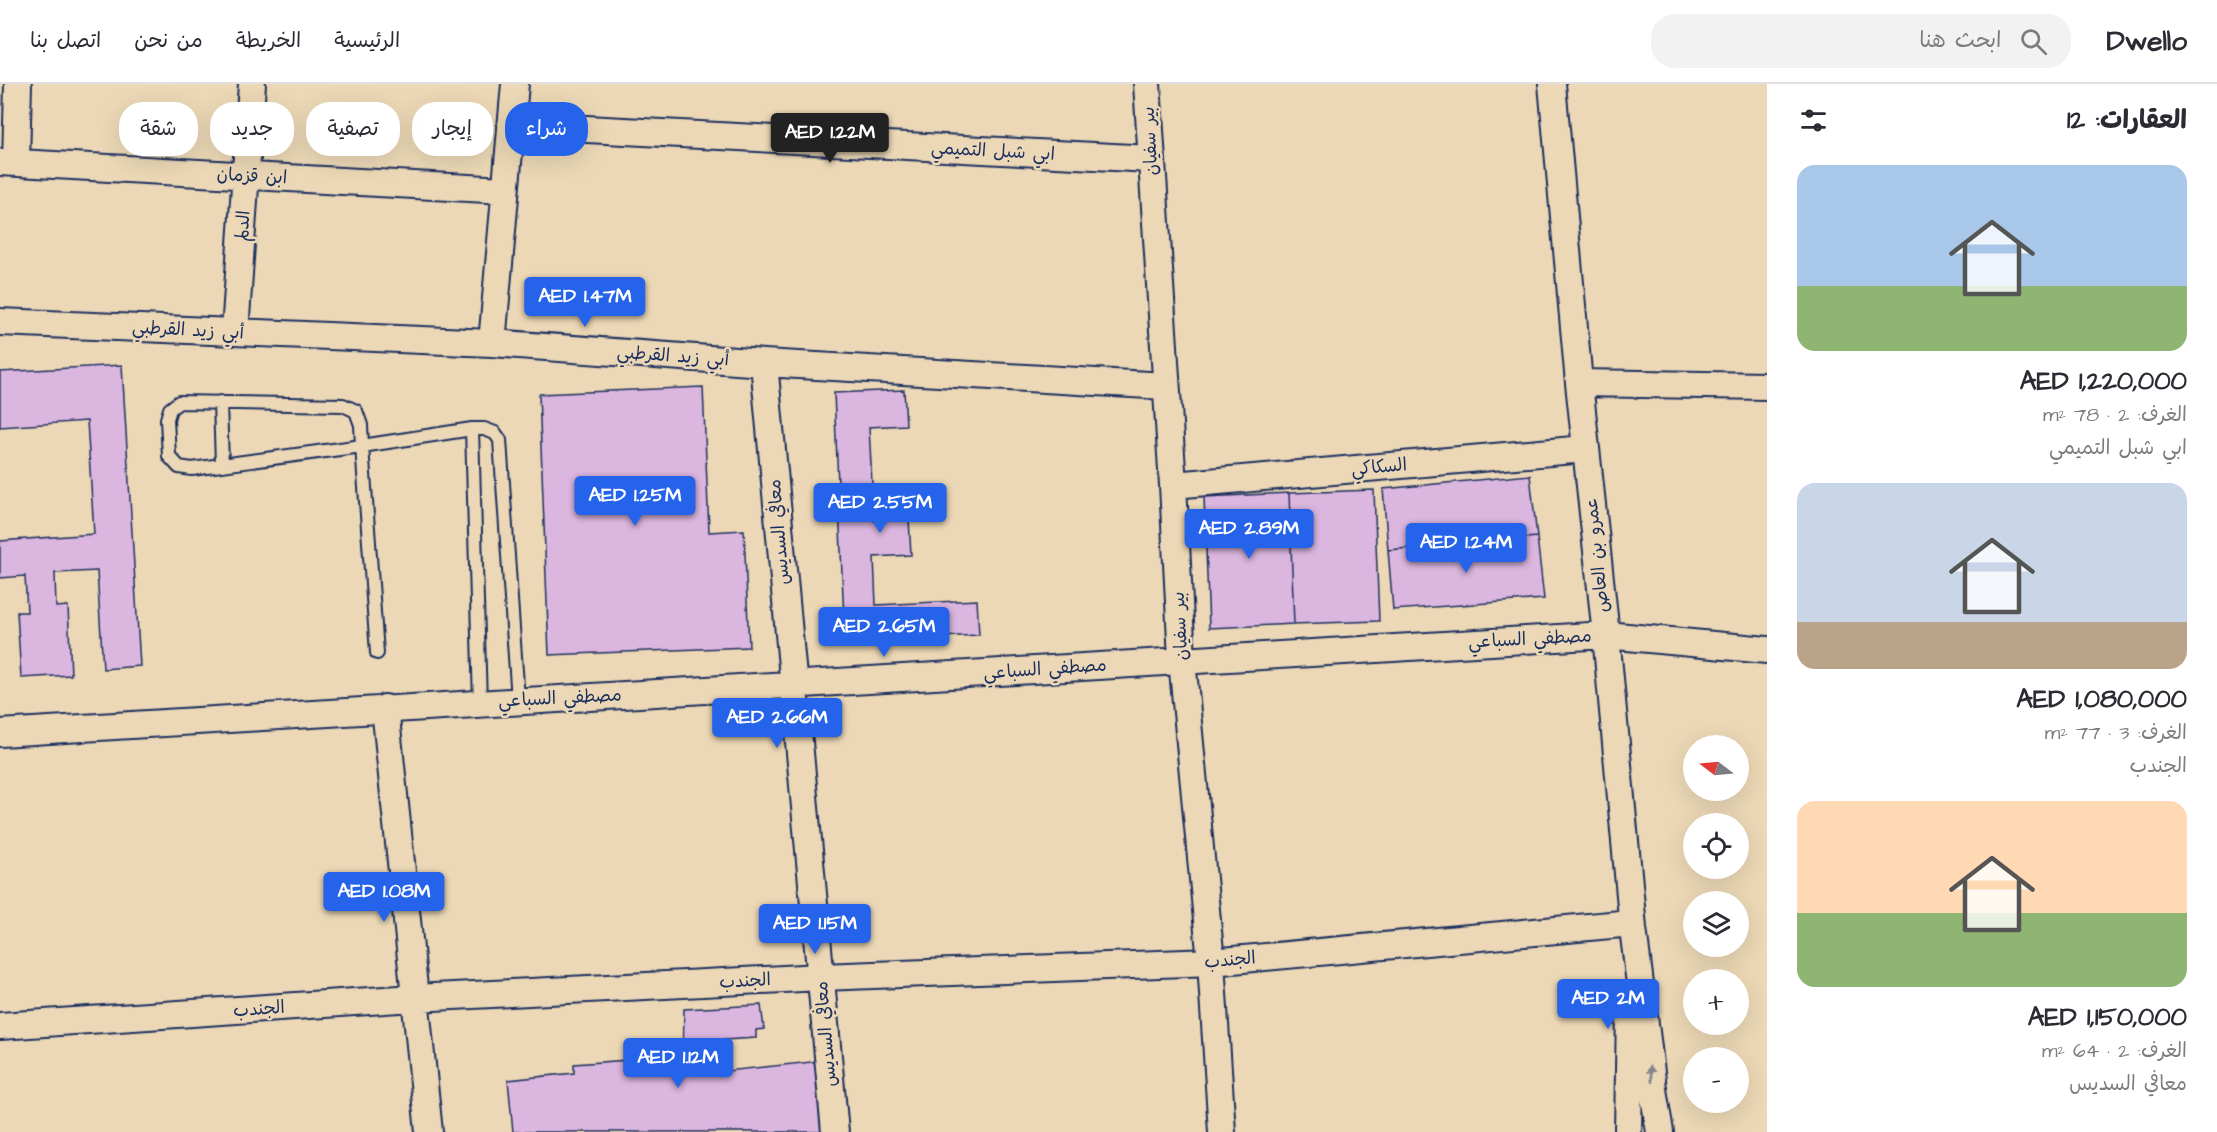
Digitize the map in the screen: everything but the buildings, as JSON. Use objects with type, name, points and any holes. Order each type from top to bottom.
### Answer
[{"type":"street","points":[[8,163],[18,84]]},
{"type":"street","name":"الدلم","points":[[235,333],[252,84]]},
{"type":"street","points":[[513,102],[515,84]]},
{"type":"street","name":"بير سفيان","points":[[1147,84],[1182,660],[1210,962],[1222,1132]]},
{"type":"street","name":"عمرو بن العاص","points":[[1552,84],[1633,925],[1660,1132]]},
{"type":"street","name":"ابي شبل التميمي","points":[[588,129],[1151,159]]},
{"type":"street","points":[[492,343],[508,156]]},
{"type":"street","name":"ابن قزمان","points":[[8,163],[505,190]]},
{"type":"street","name":"أبي زيد القرطبي","points":[[0,322],[492,343],[764,363],[1167,386]]},
{"type":"street","name":"معافي السديس","points":[[764,363],[836,1132]]},
{"type":"street","points":[[1579,382],[1767,386]]},
{"type":"street","name":"السكاكي","points":[[1173,485],[1586,449]]},
{"type":"street","name":"مصطفي السباعي","points":[[0,733],[1606,634],[1767,650]]},
{"type":"street","points":[[385,708],[429,1132]]},
{"type":"street","points":[[1628,1132],[1633,925]]},
{"type":"street","name":"الجندب","points":[[0,1026],[414,998],[821,977],[1210,962],[1633,925]]},
{"type":"lane","points":[[377,653],[362,446],[361,425],[356,411],[343,405],[220,402],[179,402],[170,409],[166,419],[169,456],[179,467],[192,469],[362,446],[472,429],[484,429],[495,433],[500,440],[518,700]]},
{"type":"lane","points":[[220,402],[222,464]]},
{"type":"lane","points":[[472,429],[480,703]]}]
